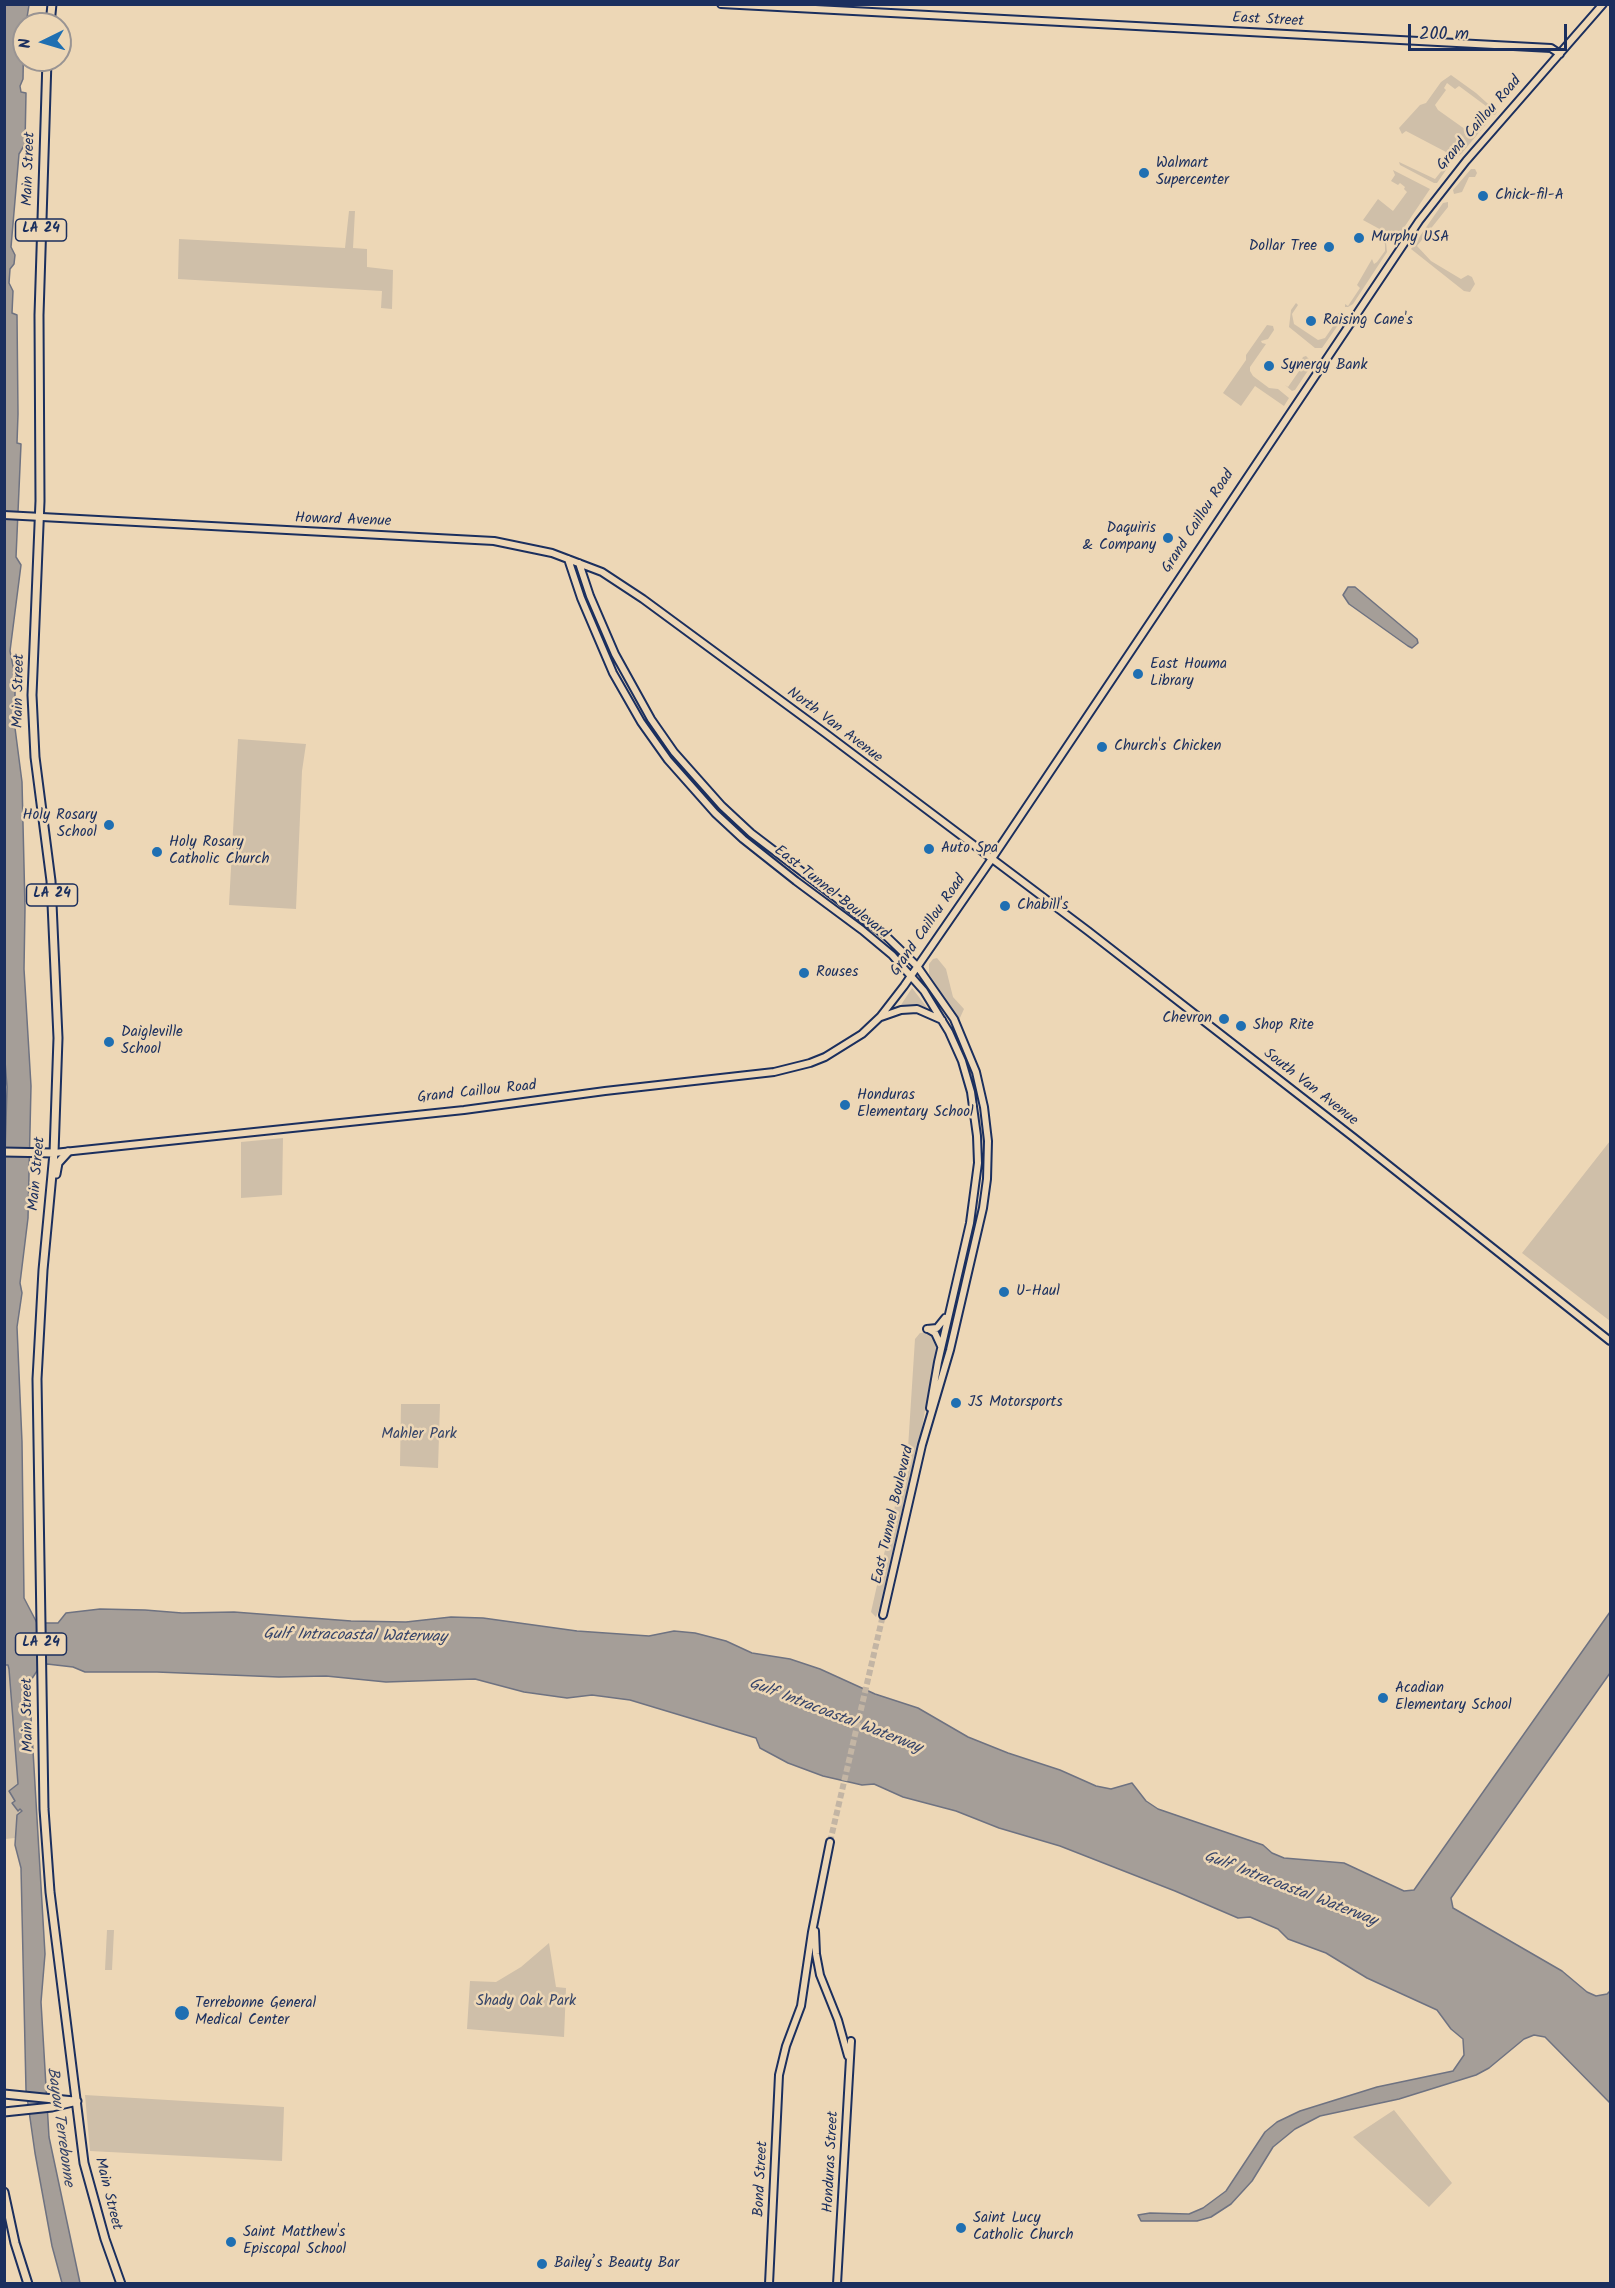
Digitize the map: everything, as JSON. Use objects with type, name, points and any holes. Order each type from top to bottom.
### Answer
[{"type":"main road","name":"East Street","points":[[722,4],[1551,48],[1560,54]]},
{"type":"main road","name":"Grand Caillou Road","points":[[4,1152],[68,1152],[464,1110],[774,1072],[825,1057],[862,1034],[880,1017],[991,860],[1400,248],[1466,161],[1603,4]]},
{"type":"main road","name":"Main Street","points":[[47,72],[39,315],[40,517],[32,706],[35,757],[47,841],[55,948],[58,1043],[54,1153],[46,1234],[37,1379],[44,1809],[50,1892],[84,2163],[105,2239],[122,2283]]},
{"type":"main road","name":"Howard Avenue","points":[[4,515],[494,541],[529,547],[579,563],[616,580],[662,613]]},
{"type":"main road","name":"East Tunnel Boulevard","points":[[568,560],[613,673],[641,722],[668,760],[715,813],[743,839],[862,930],[911,975],[943,1020],[962,1061],[971,1092],[977,1136],[975,1189],[928,1420],[883,1615]]},
{"type":"main road","name":"East Tunnel Boulevard","points":[[579,563],[590,596],[619,662],[651,719],[674,752],[722,806],[751,833],[885,936],[917,966],[941,997],[959,1028],[976,1072],[984,1107],[988,1141],[987,1179],[983,1208],[964,1292],[928,1420]]},
{"type":"main road","name":"North Van Avenue","points":[[662,613],[991,860]]},
{"type":"main road","name":"South Van Avenue","points":[[991,860],[1213,1028],[1611,1341]]},
{"type":"main road","points":[[880,1017],[901,1010],[917,1009],[943,1020]]},
{"type":"main road","points":[[52,1178],[56,1174],[61,1158],[68,1152]]},
{"type":"main road","points":[[963,1256],[963,1267],[968,1275]]},
{"type":"main road","points":[[958,1276],[964,1292]]},
{"type":"main road","points":[[941,1348],[935,1332],[927,1329],[940,1326],[949,1312]]},
{"type":"main road","points":[[830,1842],[815,1918],[817,1965],[826,1995],[844,2038],[849,2069]]},
{"type":"main road","name":"Bond Street","points":[[769,2283],[779,2075],[786,2046],[801,2006],[815,1918]]},
{"type":"main road","name":"Honduras Street","points":[[837,2283],[851,2041]]},
{"type":"main road","points":[[4,2094],[77,2101]]},
{"type":"main road","points":[[4,2112],[52,2107],[77,2101]]},
{"type":"main road","points":[[4,2192],[15,2243],[28,2283]]},
{"type":"green space","points":[[1451,75],[1497,112],[1495,115],[1490,115],[1490,109],[1459,86],[1455,89],[1447,83],[1444,88],[1446,90],[1435,105],[1438,110],[1469,132],[1481,122],[1484,121],[1486,124],[1453,161],[1445,156],[1446,152],[1406,131],[1402,134],[1399,128],[1420,105],[1426,103],[1441,82]]},
{"type":"green space","points":[[1399,162],[1435,179],[1443,169],[1441,165],[1446,170],[1437,183],[1434,183],[1400,165]]},
{"type":"green space","points":[[1471,169],[1475,169],[1477,173],[1475,177],[1469,177],[1462,192],[1454,194],[1453,190]]},
{"type":"green space","points":[[1393,170],[1430,189],[1401,232],[1395,235],[1363,220],[1378,199],[1393,211],[1407,192],[1400,183],[1398,185],[1391,181],[1395,175]]},
{"type":"green space","points":[[1448,202],[1448,207],[1417,246],[1431,261],[1461,279],[1468,275],[1472,277],[1475,284],[1470,292],[1464,291],[1411,249],[1443,203]]},
{"type":"green space","points":[[349,211],[355,211],[353,248],[367,249],[367,267],[393,270],[392,309],[381,308],[382,291],[178,279],[179,239],[345,248]]},
{"type":"green space","points":[[1377,236],[1386,242],[1387,252],[1353,304],[1348,307],[1345,307],[1345,304],[1348,306],[1360,288],[1357,285],[1372,259],[1374,264],[1385,251],[1385,244]]},
{"type":"green space","points":[[1296,303],[1298,305],[1292,314],[1294,324],[1318,340],[1325,338],[1336,322],[1335,318],[1341,318],[1338,313],[1342,314],[1343,318],[1322,348],[1315,348],[1289,327],[1291,310]]},
{"type":"green space","points":[[1267,325],[1273,326],[1274,330],[1268,339],[1261,341],[1266,344],[1250,367],[1250,371],[1269,388],[1278,389],[1289,398],[1284,406],[1255,386],[1241,406],[1223,393]]},
{"type":"green space","points":[[1306,356],[1311,361],[1311,366],[1292,391],[1285,385],[1288,387],[1304,364],[1301,361]]},
{"type":"green space","points":[[238,739],[306,744],[302,771],[296,909],[229,905]]},
{"type":"green space","points":[[937,958],[946,969],[953,997],[964,1009],[959,1020],[929,974],[929,964]]},
{"type":"green space","points":[[920,981],[956,1032],[973,1074],[978,1101],[975,1100],[952,1032]]},
{"type":"green space","points":[[912,988],[929,1010],[929,1011],[899,1008]]},
{"type":"green space","points":[[979,1114],[982,1115],[985,1149],[982,1188],[984,1152]]},
{"type":"green space","points":[[283,1138],[282,1195],[241,1198],[241,1142]]},
{"type":"green space","points":[[1610,1141],[1610,1321],[1522,1253]]},
{"type":"green space","points":[[979,1200],[981,1203],[966,1267],[969,1239]]},
{"type":"green space","points":[[959,1287],[948,1348],[933,1399]]},
{"type":"green space","points":[[927,1332],[934,1336],[937,1343],[921,1433],[882,1602],[876,1617],[871,1612],[908,1448],[915,1339],[920,1333]]},
{"type":"green space","name":"Mahler Park","points":[[401,1404],[440,1404],[438,1468],[400,1466]]},
{"type":"green space","points":[[4,1665],[8,1665],[9,1669],[18,1784],[13,1804],[17,1811],[20,1809],[22,1811],[15,1838],[5,1839]]},
{"type":"green space","points":[[107,1930],[114,1930],[112,1970],[105,1970]]},
{"type":"green space","name":"Shady Oak Park","points":[[549,1943],[556,1987],[566,1988],[564,2037],[467,2029],[470,1981],[496,1982],[521,1967]]},
{"type":"green space","points":[[85,2095],[284,2107],[282,2161],[90,2151]]},
{"type":"green space","points":[[1394,2110],[1452,2183],[1429,2207],[1353,2137]]},
{"type":"water","name":"Gulf Intracoastal Waterway","points":[[4,5],[29,5],[28,12],[12,12],[12,72],[23,72],[20,86],[21,92],[26,93],[25,144],[19,154],[11,247],[15,255],[14,264],[10,269],[9,283],[13,291],[12,313],[17,315],[17,443],[21,444],[16,557],[21,565],[10,651],[15,676],[15,728],[22,782],[24,969],[31,1086],[28,1218],[17,1327],[22,1442],[24,1598],[37,1623],[58,1623],[66,1613],[100,1609],[182,1613],[234,1612],[351,1621],[406,1622],[451,1617],[483,1618],[577,1631],[649,1636],[674,1631],[695,1633],[726,1641],[752,1653],[790,1659],[820,1669],[875,1694],[918,1708],[968,1737],[1060,1770],[1096,1786],[1111,1789],[1132,1783],[1146,1801],[1158,1809],[1263,1845],[1272,1853],[1284,1858],[1344,1863],[1404,1891],[1414,1890],[1610,1612],[1610,1673],[1451,1898],[1453,1908],[1562,1971],[1587,1992],[1596,1996],[1607,1994],[1610,1991],[1610,2103],[1545,2037],[1534,2035],[1524,2039],[1489,2068],[1476,2075],[1399,2099],[1320,2116],[1295,2129],[1273,2147],[1252,2181],[1231,2204],[1211,2217],[1197,2221],[1141,2221],[1138,2215],[1189,2214],[1203,2208],[1226,2191],[1265,2132],[1277,2122],[1300,2111],[1377,2087],[1453,2071],[1464,2055],[1463,2039],[1451,2029],[1437,2010],[1367,1978],[1326,1953],[1288,1939],[1278,1929],[1250,1917],[1238,1918],[1060,1846],[999,1828],[956,1811],[903,1797],[874,1784],[862,1785],[823,1776],[788,1763],[760,1748],[756,1738],[630,1700],[592,1695],[567,1698],[524,1692],[475,1679],[386,1682],[326,1676],[85,1672],[73,1667],[47,1664],[37,1671],[29,1683],[45,1954],[41,2002],[49,2137],[80,2283],[62,2283],[52,2246],[26,2090],[21,1868],[15,1845],[17,1815],[22,1811],[20,1809],[18,1811],[12,1803],[15,1801],[9,1791],[18,1784],[9,1669],[8,1665],[4,1665],[4,1190],[7,1087],[4,1048]]},
{"type":"water","points":[[1348,587],[1355,587],[1417,639],[1418,643],[1412,648],[1408,646],[1349,604],[1343,595]]},
{"type":"tunnel","points":[[830,1842],[883,1615]]},
{"type":"place","name":"Walmart Supercenter","points":[[1144,173]]},
{"type":"place","name":"Chick-fil-A","points":[[1483,196]]},
{"type":"place","name":"Murphy USA","points":[[1359,238]]},
{"type":"place","name":"Dollar Tree","points":[[1329,247]]},
{"type":"place","name":"Raising Cane's","points":[[1311,321]]},
{"type":"place","name":"Synergy Bank","points":[[1269,366]]},
{"type":"place","name":"Daquiris & Company","points":[[1168,538]]},
{"type":"place","name":"East Houma Library","points":[[1138,674]]},
{"type":"place","name":"Church's Chicken","points":[[1102,747]]},
{"type":"place","name":"Holy Rosary School","points":[[109,825]]},
{"type":"place","name":"Auto Spa","points":[[929,849]]},
{"type":"place","name":"Holy Rosary Catholic Church","points":[[157,852]]},
{"type":"place","name":"Chabill's","points":[[1005,906]]},
{"type":"place","name":"Rouses","points":[[804,973]]},
{"type":"place","name":"Chevron","points":[[1224,1019]]},
{"type":"place","name":"Shop Rite","points":[[1241,1026]]},
{"type":"place","name":"Daigleville School","points":[[109,1042]]},
{"type":"place","name":"Honduras Elementary School","points":[[845,1105]]},
{"type":"place","name":"U-Haul","points":[[1004,1292]]},
{"type":"place","name":"JS Motorsports","points":[[956,1403]]},
{"type":"place","name":"Acadian Elementary School","points":[[1383,1698]]},
{"type":"place","name":"Terrebonne General Medical Center","points":[[182,2013]]},
{"type":"place","name":"Saint Lucy Catholic Church","points":[[961,2228]]},
{"type":"place","name":"Saint Matthew's Episcopal School","points":[[231,2242]]},
{"type":"place","name":"Bailey’s Beauty Bar","points":[[542,2264]]},
{"type":"water label","name":"Bayou Terrebonne","points":[[59,2127]]}]
